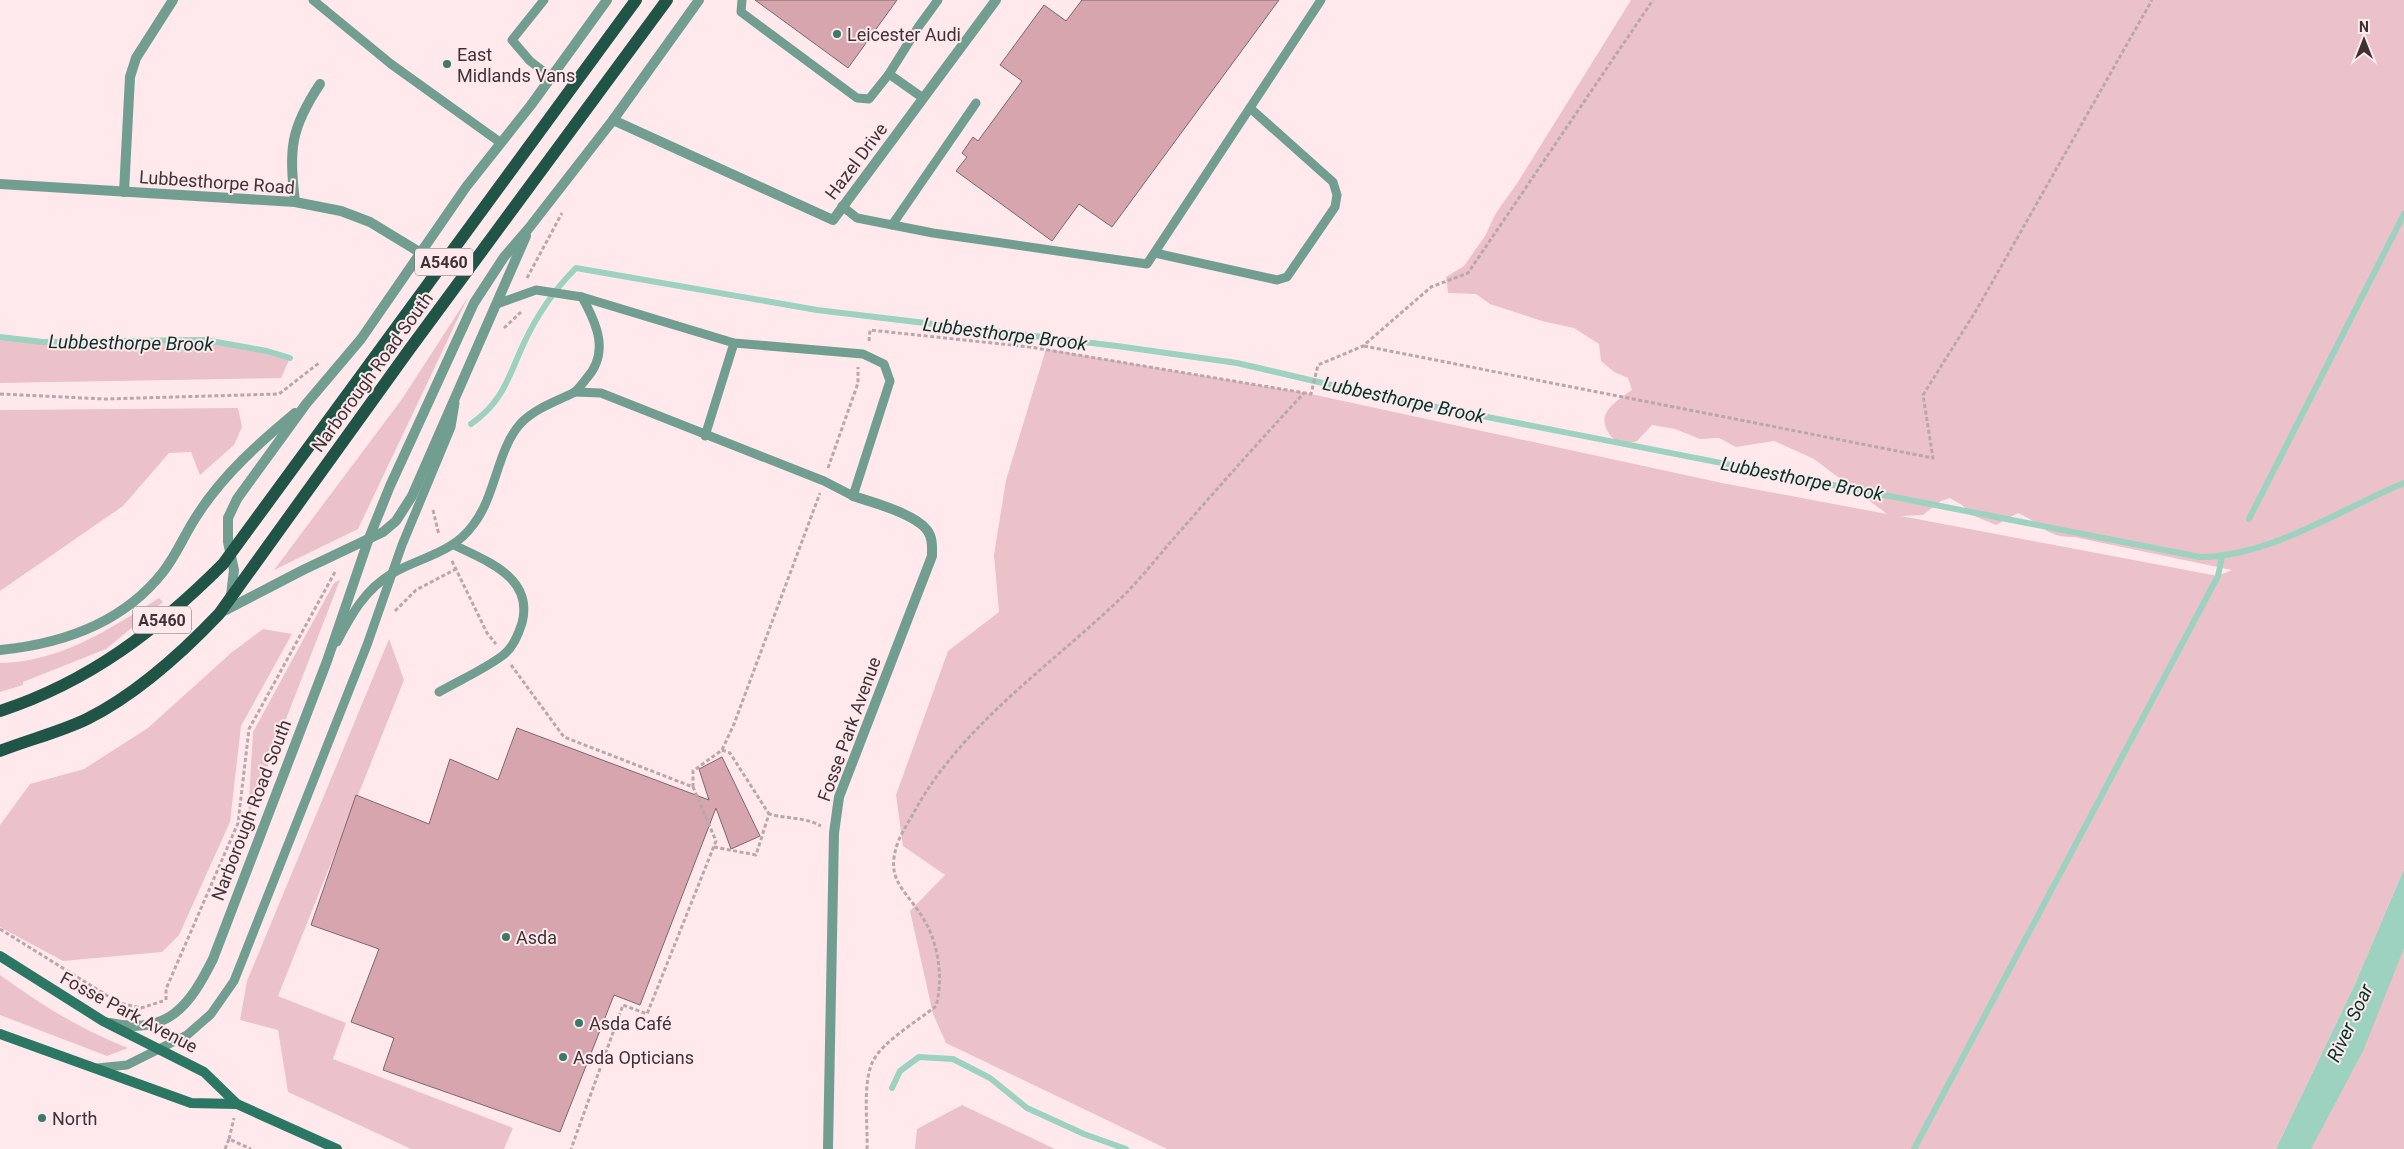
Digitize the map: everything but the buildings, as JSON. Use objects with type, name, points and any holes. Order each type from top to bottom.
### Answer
[{"type":"main road","name":"Narborough Road South","points":[[0,711],[68,684],[132,644],[185,603],[230,554],[636,0]]},
{"type":"main road","name":"Narborough Road South","points":[[0,751],[86,719],[133,691],[196,638],[219,614],[231,595],[667,0]]},
{"type":"street","points":[[124,192],[130,77],[136,58],[173,0]]},
{"type":"street","name":"Narborough Road South","points":[[231,595],[234,570],[230,554],[228,518],[237,499],[306,404],[340,366],[466,188],[607,0]]},
{"type":"street","name":"Narborough Road South","points":[[103,1021],[131,1027],[146,1026],[174,1014],[197,990],[213,959],[327,661],[369,538],[390,486],[474,303],[504,257],[529,228],[613,120],[699,0]]},
{"type":"street","name":"Hazel Drive","points":[[613,120],[833,220],[996,0]]},
{"type":"street","points":[[295,202],[290,161],[294,139],[303,109],[320,84]]},
{"type":"street","name":"Lubbesthorpe Road","points":[[0,184],[295,202],[341,211],[370,222],[421,253]]},
{"type":"street","name":"Narborough Road South","points":[[219,614],[303,570],[383,532],[396,521],[412,496],[529,228]]},
{"type":"street","name":"Narborough Road South","points":[[0,650],[67,638],[108,620],[127,607],[162,573],[197,514],[233,471],[259,443],[306,404]]},
{"type":"street","name":"Fosse Park Avenue","points":[[828,1149],[834,833],[839,797],[932,556],[932,541],[927,530],[919,522],[853,496]]},
{"type":"street","name":"Fosse Park Avenue","points":[[0,956],[103,1021],[204,1072],[237,1104],[337,1149]]},
{"type":"street","name":"Fosse Park Avenue","points":[[0,1035],[191,1103],[237,1104]]},
{"type":"lane","points":[[313,0],[391,64],[501,142]]},
{"type":"lane","points":[[544,0],[512,40],[530,61],[551,77]]},
{"type":"lane","points":[[742,0],[741,12],[857,98],[869,99],[889,74],[938,0]]},
{"type":"lane","points":[[842,206],[857,218],[933,233],[1147,264],[1321,0]]},
{"type":"lane","points":[[889,74],[923,98]]},
{"type":"lane","points":[[892,225],[976,103]]},
{"type":"lane","points":[[1154,253],[1277,280],[1287,277],[1335,207],[1337,194],[1333,182],[1250,108]]},
{"type":"lane","points":[[497,304],[536,290],[582,296],[734,342],[857,353],[884,364],[890,381],[853,496],[824,481],[601,393],[575,392]]},
{"type":"lane","points":[[327,661],[355,609],[367,593],[391,574],[450,548],[473,526],[488,500],[507,447],[521,423],[547,404],[575,392],[593,372],[599,357],[601,344],[591,314],[582,296]]},
{"type":"lane","points":[[706,436],[734,342]]},
{"type":"lane","points":[[97,1068],[127,1065],[187,1035],[211,1014],[234,981],[363,654],[391,574],[452,427],[456,395]]},
{"type":"lane","points":[[439,692],[504,655],[518,638],[524,616],[522,596],[502,568],[450,548]]},
{"type":"path","points":[[571,1149],[623,1005],[647,1014],[714,847],[716,841],[693,787],[693,771],[722,750],[734,724],[824,481],[858,383],[858,341],[869,341],[870,330],[1030,346],[1312,394],[1318,365],[1363,346],[1431,287],[1468,273],[1652,0]]},
{"type":"path","points":[[1363,346],[1933,458],[1924,395],[1976,309],[2152,0]]},
{"type":"path","points":[[0,394],[105,399],[279,394],[322,360],[340,366]]},
{"type":"path","points":[[867,1149],[869,1076],[872,1061],[880,1050],[936,1006],[939,995],[940,979],[934,941],[922,915],[894,879],[893,860],[899,840],[924,794],[961,746],[1013,694],[1121,598],[1304,392]]},
{"type":"path","points":[[429,515],[432,507],[439,534],[450,548],[456,569],[487,633],[564,737],[693,787]]},
{"type":"path","points":[[391,616],[416,590],[456,569]]},
{"type":"path","points":[[0,929],[119,1003],[142,1008],[166,1000],[166,989],[238,823],[249,729],[336,571],[356,575]]},
{"type":"path","points":[[722,750],[730,753],[769,814],[785,819],[809,820],[834,833]]},
{"type":"path","points":[[714,847],[756,855],[769,814]]},
{"type":"path","points":[[225,1149],[229,1140],[237,1104]]},
{"type":"path","points":[[229,1140],[251,1149]]},
{"type":"shaded area","points":[[1631,0],[2404,0],[2404,869],[2355,984],[2276,1149],[1167,1149],[946,1043],[933,1014],[910,911],[945,875],[903,846],[896,795],[948,651],[999,612],[994,555],[1006,480],[1046,349],[1311,394],[1722,483],[1887,514],[1814,459],[1774,441],[1736,447],[1719,438],[1700,439],[1675,429],[1652,425],[1637,441],[1620,446],[1611,437],[1604,421],[1606,414],[1615,402],[1632,390],[1628,378],[1614,372],[1601,361],[1599,344],[1574,328],[1542,321],[1490,304],[1476,294],[1448,293],[1446,277],[1464,266],[1485,236],[1496,213],[1518,182]],"holes":[[[1950,498],[1962,505],[1972,515],[1996,525],[2018,513],[2056,535],[2074,537],[2232,570],[2218,576],[1901,516],[1923,515],[1941,501]]]},
{"type":"shaded area","points":[[468,297],[358,529],[274,570],[402,399]]},
{"type":"shaded area","points":[[0,337],[43,342],[205,340],[267,351],[290,358],[281,378],[0,383]]},
{"type":"shaded area","points":[[238,408],[242,427],[234,445],[200,475],[191,452],[169,453],[123,506],[0,591],[0,410]]},
{"type":"shaded area","points":[[340,580],[248,817],[253,732],[334,583]]},
{"type":"shaded area","points":[[159,598],[163,602],[106,649],[23,682],[23,685],[0,692],[0,663],[43,657],[84,642]]},
{"type":"shaded area","points":[[263,629],[292,634],[241,726],[230,822],[179,935],[162,952],[63,961],[0,927],[0,825],[30,784],[84,769],[148,728],[231,653]]},
{"type":"shaded area","points":[[389,639],[404,680],[278,996],[346,1023],[333,1059],[513,1128],[504,1149],[411,1149],[288,1092],[278,1030],[240,1020],[247,981]]},
{"type":"shaded area","points":[[2404,896],[2404,1149],[2292,1149]]},
{"type":"shaded area","points":[[0,975],[61,1016],[93,1033],[128,1048],[107,1056],[0,1015]]},
{"type":"shaded area","points":[[962,1105],[1055,1149],[915,1149],[917,1129]]},
{"type":"water","name":"River Soar","points":[[2404,869],[2404,948],[2363,1051],[2311,1149],[2276,1149],[2355,984]]},
{"type":"waterway","points":[[2249,519],[2404,214]]},
{"type":"waterway","name":"Lubbesthorpe Brook","points":[[471,424],[498,397],[509,378],[529,333],[541,313],[576,268],[817,310],[1117,346],[1237,363],[1370,394],[2200,557],[2227,555],[2279,540],[2305,530],[2404,483]]},
{"type":"waterway","name":"Lubbesthorpe Brook","points":[[0,337],[43,342],[205,340],[267,351],[290,358]]},
{"type":"waterway","points":[[1914,1149],[2218,576],[2222,557]]},
{"type":"waterway","points":[[892,1088],[900,1071],[919,1057],[953,1059],[990,1078],[1027,1108],[1084,1134],[1126,1149]]},
{"type":"place","name":"Leicester Audi","points":[[837,34]]},
{"type":"place","name":"East Midlands Vans","points":[[447,64]]},
{"type":"place","name":"Asda","points":[[506,937]]},
{"type":"place","name":"Asda Café","points":[[579,1023]]},
{"type":"place","name":"Asda Opticians","points":[[563,1057]]},
{"type":"place","name":"North","points":[[42,1118]]}]
